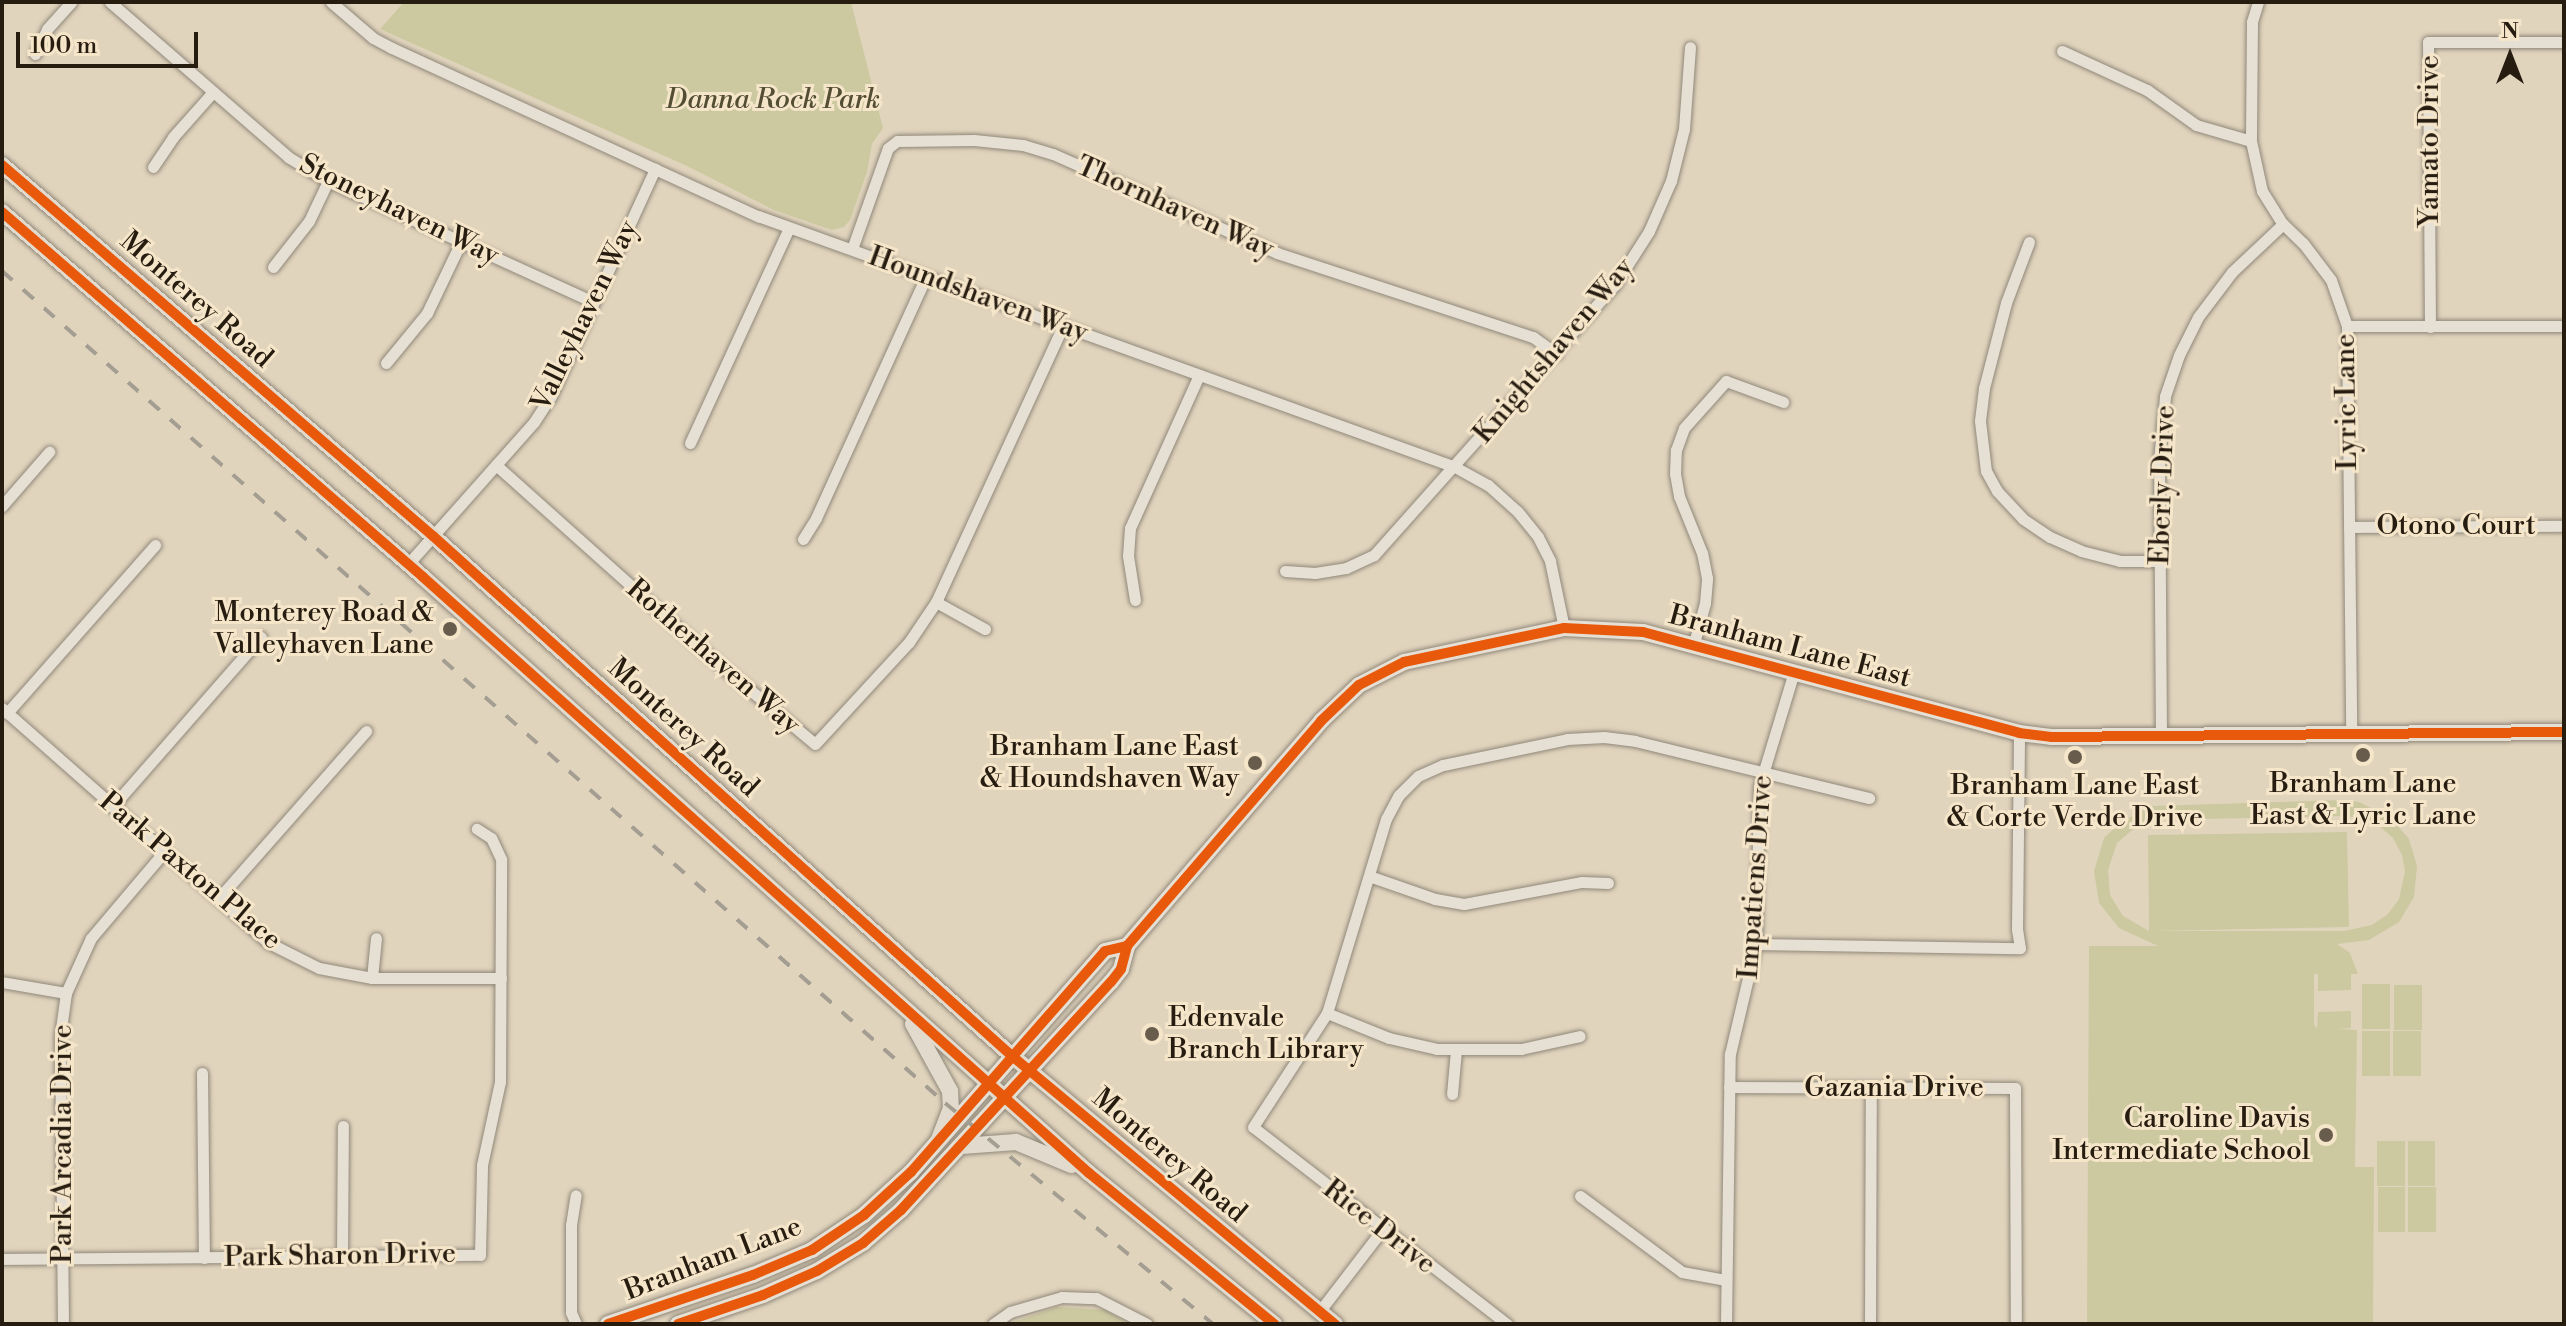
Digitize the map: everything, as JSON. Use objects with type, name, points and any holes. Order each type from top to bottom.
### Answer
[{"type":"main road","name":"Monterey Road","points":[[2,165],[433,536],[1012,1056],[1335,1324]]},
{"type":"main road","points":[[2,212],[408,564],[1004,1099],[1089,1173],[1274,1324]]},
{"type":"main road","points":[[904,1009],[944,1073],[950,1091],[951,1108],[939,1140]]},
{"type":"main road","points":[[962,1146],[1016,1142],[1089,1173]]},
{"type":"street","points":[[35,54],[47,29],[71,2]]},
{"type":"street","name":"Stoneyhaven Way","points":[[110,2],[288,157],[328,181],[593,302]]},
{"type":"street","name":"Houndshaven Way","points":[[331,2],[373,38],[392,48],[789,228],[1455,467],[1488,485],[1518,512],[1538,537],[1550,561],[1564,628]]},
{"type":"street","name":"Lyric Lane","points":[[2258,2],[2252,22],[2251,141],[2262,191],[2283,224],[2303,243],[2331,280],[2347,326],[2351,735]]},
{"type":"street","name":"Yamato Drive","points":[[2430,327],[2428,42],[2564,42]]},
{"type":"street","name":"Knightshaven Way","points":[[1285,571],[1315,573],[1346,568],[1374,555],[1614,286],[1649,231],[1671,181],[1684,129],[1690,47]]},
{"type":"street","points":[[2062,51],[2137,84],[2196,125],[2219,135],[2251,141]]},
{"type":"street","points":[[153,167],[173,137],[213,92]]},
{"type":"street","name":"Thornhaven Way","points":[[852,249],[888,148],[897,141],[974,140],[1023,145],[1053,154],[1277,253],[1533,337],[1556,354]]},
{"type":"street","name":"Valleyhaven Way","points":[[408,564],[534,422],[551,396],[655,169]]},
{"type":"street","points":[[273,267],[309,221],[328,181]]},
{"type":"street","name":"Eberly Drive","points":[[2161,738],[2160,426],[2179,355],[2198,317],[2232,272],[2283,224]]},
{"type":"street","points":[[690,443],[789,228]]},
{"type":"street","points":[[386,363],[427,313],[462,240]]},
{"type":"street","points":[[2029,242],[2006,303],[1984,388],[1980,421],[1986,471],[1997,491],[2023,519],[2050,537],[2081,551],[2120,561],[2159,561]]},
{"type":"street","points":[[803,539],[816,518],[926,277]]},
{"type":"street","name":"Rotherhaven Way","points":[[496,465],[714,660],[815,744],[909,642],[936,602],[1063,326]]},
{"type":"street","points":[[2347,326],[2564,326]]},
{"type":"street","points":[[1135,600],[1128,556],[1130,528],[1199,375]]},
{"type":"street","points":[[1694,643],[1705,603],[1707,578],[1702,553],[1679,496],[1675,474],[1676,450],[1684,428],[1726,381],[1783,402]]},
{"type":"street","points":[[2,506],[49,452]]},
{"type":"street","name":"Otono Court","points":[[2349,527],[2564,526]]},
{"type":"street","points":[[5,711],[155,545]]},
{"type":"street","points":[[936,602],[985,629]]},
{"type":"street","name":"Branham Lane East","points":[[962,1146],[1121,969],[1127,946],[1321,721],[1359,685],[1404,662],[1564,628],[1643,632],[1694,643],[2019,733],[2161,738],[2564,732]]},
{"type":"street","points":[[112,807],[261,637]]},
{"type":"street","name":"Impatiens Drive","points":[[1726,1324],[1730,1054],[1756,944],[1757,800],[1761,773],[1794,672]]},
{"type":"street","name":"Park Paxton Place","points":[[5,711],[269,943],[319,968],[372,978],[501,978]]},
{"type":"street","points":[[218,899],[366,731]]},
{"type":"street","points":[[1756,944],[2020,948],[2017,929],[2019,733]]},
{"type":"street","points":[[1580,1036],[1521,1049],[1456,1050],[1389,1038],[1327,1013],[1386,819],[1399,795],[1418,776],[1443,765],[1567,739],[1604,737],[1635,741],[1869,798]]},
{"type":"street","name":"Park Sharon Drive","points":[[2,1259],[480,1255],[482,1165],[500,1082],[501,859],[491,838],[477,829]]},
{"type":"street","name":"Park Arcadia Drive","points":[[63,1324],[60,1036],[66,993],[91,938],[163,853]]},
{"type":"street","points":[[1369,876],[1435,899],[1464,904],[1582,882],[1608,883]]},
{"type":"street","points":[[372,978],[376,938]]},
{"type":"street","name":"Branham Lane East","points":[[939,1140],[1105,951],[1127,946]]},
{"type":"street","points":[[2,982],[66,993]]},
{"type":"street","name":"Rice Drive","points":[[1327,1013],[1253,1127],[1507,1324]]},
{"type":"street","points":[[1452,1094],[1456,1050]]},
{"type":"street","points":[[202,1073],[204,1258]]},
{"type":"street","name":"Gazania Drive","points":[[1729,1087],[2015,1088],[2016,1324]]},
{"type":"street","points":[[1870,1324],[1871,1088]]},
{"type":"street","points":[[342,1256],[343,1126]]},
{"type":"street","name":"Branham Lane","points":[[608,1324],[753,1275],[812,1250],[864,1215],[939,1140]]},
{"type":"street","name":"Branham Lane","points":[[678,1324],[763,1295],[817,1271],[851,1250],[901,1210],[962,1146]]},
{"type":"street","points":[[576,1195],[571,1225],[571,1312],[576,1324]]},
{"type":"street","points":[[1580,1196],[1682,1272],[1726,1280]]},
{"type":"street","points":[[1319,1312],[1382,1230]]},
{"type":"street","points":[[993,1324],[1010,1312],[1062,1297],[1096,1298],[1147,1324]]},
{"type":"green space","name":"Danna Rock Park","points":[[404,2],[851,2],[883,128],[872,144],[867,172],[850,220],[844,227],[832,230],[774,210],[687,166],[380,29]]},
{"type":"green space","points":[[2346,800],[2359,802],[2391,818],[2409,839],[2417,866],[2414,897],[2399,922],[2369,940],[2337,944],[2350,953],[2358,974],[2351,974],[2351,990],[2318,991],[2318,974],[2314,974],[2314,1025],[2317,1028],[2318,1012],[2351,1011],[2351,1028],[2339,1029],[2357,1030],[2355,1167],[2374,1167],[2373,1324],[2087,1324],[2089,946],[2158,946],[2119,928],[2099,903],[2094,871],[2104,838],[2121,822],[2152,806]],"holes":[[[2363,818],[2378,825],[2393,838],[2402,855],[2405,871],[2399,899],[2388,914],[2372,925],[2344,931],[2151,931],[2349,927],[2347,832],[2148,835],[2149,931],[2123,916],[2110,895],[2108,870],[2117,843],[2138,825],[2151,820]]]},
{"type":"green space","points":[[2362,984],[2390,984],[2390,1029],[2362,1029]]},
{"type":"green space","points":[[2394,985],[2422,985],[2422,1030],[2394,1030]]},
{"type":"green space","points":[[2362,1031],[2390,1031],[2390,1076],[2362,1076]]},
{"type":"green space","points":[[2393,1031],[2421,1031],[2421,1076],[2393,1076]]},
{"type":"green space","points":[[2377,1141],[2405,1141],[2405,1186],[2377,1186]]},
{"type":"green space","points":[[2408,1141],[2435,1141],[2435,1186],[2408,1186]]},
{"type":"green space","points":[[2378,1187],[2405,1187],[2405,1232],[2378,1232]]},
{"type":"green space","points":[[2408,1187],[2436,1187],[2436,1232],[2408,1232]]},
{"type":"green space","points":[[1057,1307],[1106,1310],[1128,1324],[1008,1324]]},
{"type":"railway","points":[[2,271],[945,1103],[1213,1324]]},
{"type":"cycle path","points":[[2,165],[433,536],[1012,1056],[1335,1324]]},
{"type":"cycle path","points":[[2,212],[423,577],[1089,1173],[1274,1324]]},
{"type":"cycle path","points":[[678,1324],[763,1295],[817,1271],[863,1243],[901,1210],[1111,982],[1121,969],[1127,946],[1321,721],[1359,685],[1404,662],[1564,628],[1643,632],[2019,733],[2051,737],[2564,732]]},
{"type":"cycle path","points":[[608,1324],[753,1275],[812,1250],[864,1215],[911,1172],[1105,951],[1127,946]]},
{"type":"place","name":"Monterey Road & Valleyhaven Lane","points":[[450,629]]},
{"type":"place","name":"Branham Lane East & Lyric Lane","points":[[2363,755]]},
{"type":"place","name":"Branham Lane East & Corte Verde Drive","points":[[2075,757]]},
{"type":"place","name":"Branham Lane East & Houndshaven Way","points":[[1255,763]]},
{"type":"place","name":"Edenvale Branch Library","points":[[1152,1034]]},
{"type":"place","name":"Caroline Davis Intermediate School","points":[[2326,1135]]}]
